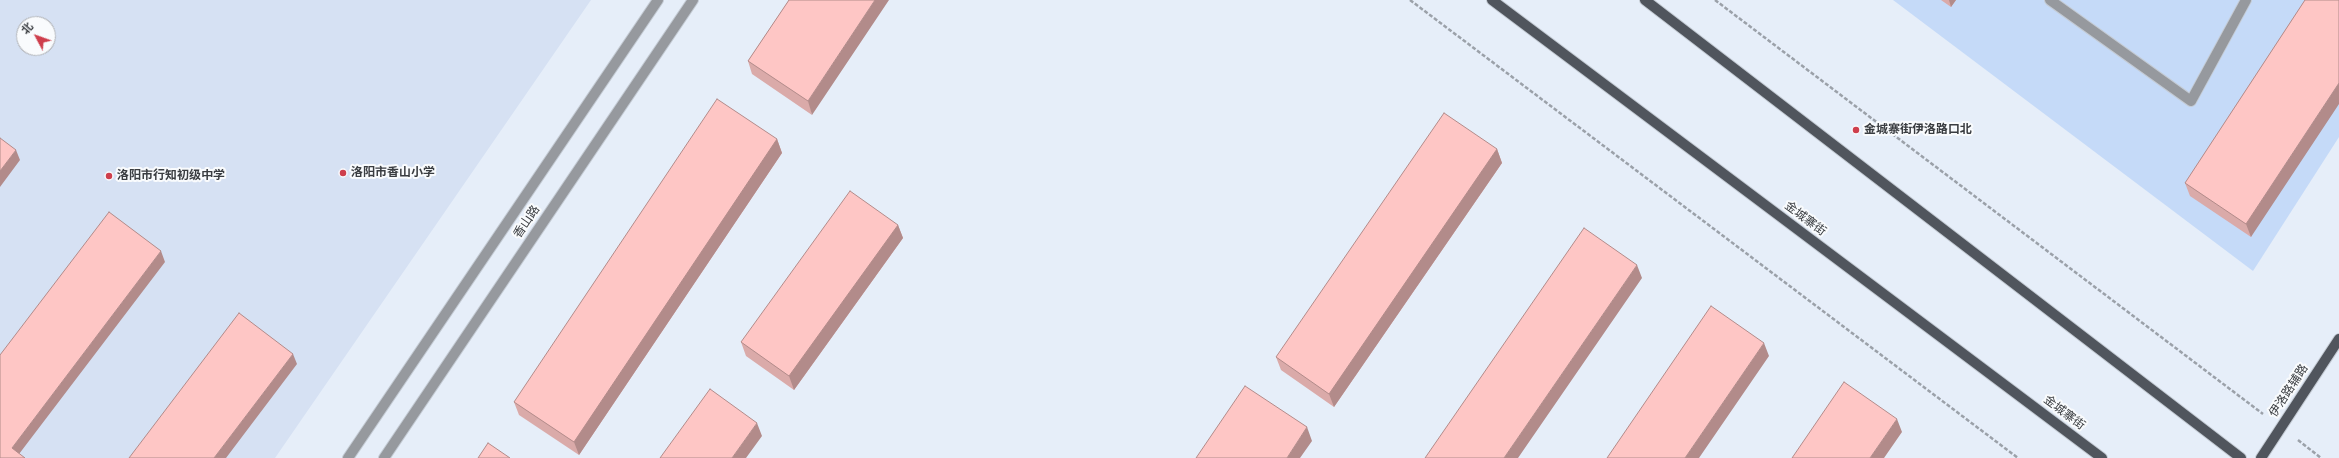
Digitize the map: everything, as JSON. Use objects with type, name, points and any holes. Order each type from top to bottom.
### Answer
[{"type":"main road","name":"金城寨街","points":[[1492,0],[2102,458]]},
{"type":"main road","points":[[1645,0],[2241,458]]},
{"type":"main road","name":"伊洛路辅路","points":[[2261,458],[2339,339]]},
{"type":"street","name":"香山路","points":[[348,458],[658,0]]},
{"type":"street","name":"香山路","points":[[384,458],[693,0]]},
{"type":"street","points":[[2050,0],[2191,101],[2246,0]]},
{"type":"path","points":[[1410,0],[2018,458]]},
{"type":"path","points":[[1715,0],[2321,458]]},
{"type":"shaded area","points":[[0,0],[591,0],[275,458],[0,458]]},
{"type":"shaded area","points":[[1893,0],[2339,0],[2339,137],[2253,271]]},
{"type":"building","points":[[789,0],[875,0],[808,101],[748,61]]},
{"type":"building","points":[[2305,0],[2339,0],[2339,83],[2246,224],[2185,183]]},
{"type":"building","points":[[717,99],[777,139],[574,442],[514,402]]},
{"type":"building","points":[[1444,113],[1497,149],[1329,394],[1276,357]]},
{"type":"building","points":[[0,138],[16,150],[0,171]]},
{"type":"building","points":[[850,191],[898,225],[789,376],[741,342]]},
{"type":"building","points":[[109,212],[161,251],[12,448],[25,458],[0,458],[0,355]]},
{"type":"building","points":[[1584,228],[1637,265],[1504,458],[1425,458]]},
{"type":"building","points":[[1711,306],[1764,343],[1685,458],[1607,458]]},
{"type":"building","points":[[239,313],[293,354],[214,458],[129,458]]},
{"type":"building","points":[[1844,382],[1897,419],[1870,458],[1792,458]]},
{"type":"building","points":[[1245,386],[1307,427],[1287,458],[1196,458]]},
{"type":"building","points":[[710,389],[757,423],[732,458],[660,458]]},
{"type":"building","points":[[488,443],[510,458],[478,458]]},
{"type":"place","name":"金城寨街伊洛路口北","points":[[1856,130]]},
{"type":"place","name":"洛阳市香山小学","points":[[343,173]]},
{"type":"place","name":"洛阳市行知初级中学","points":[[109,176]]}]
